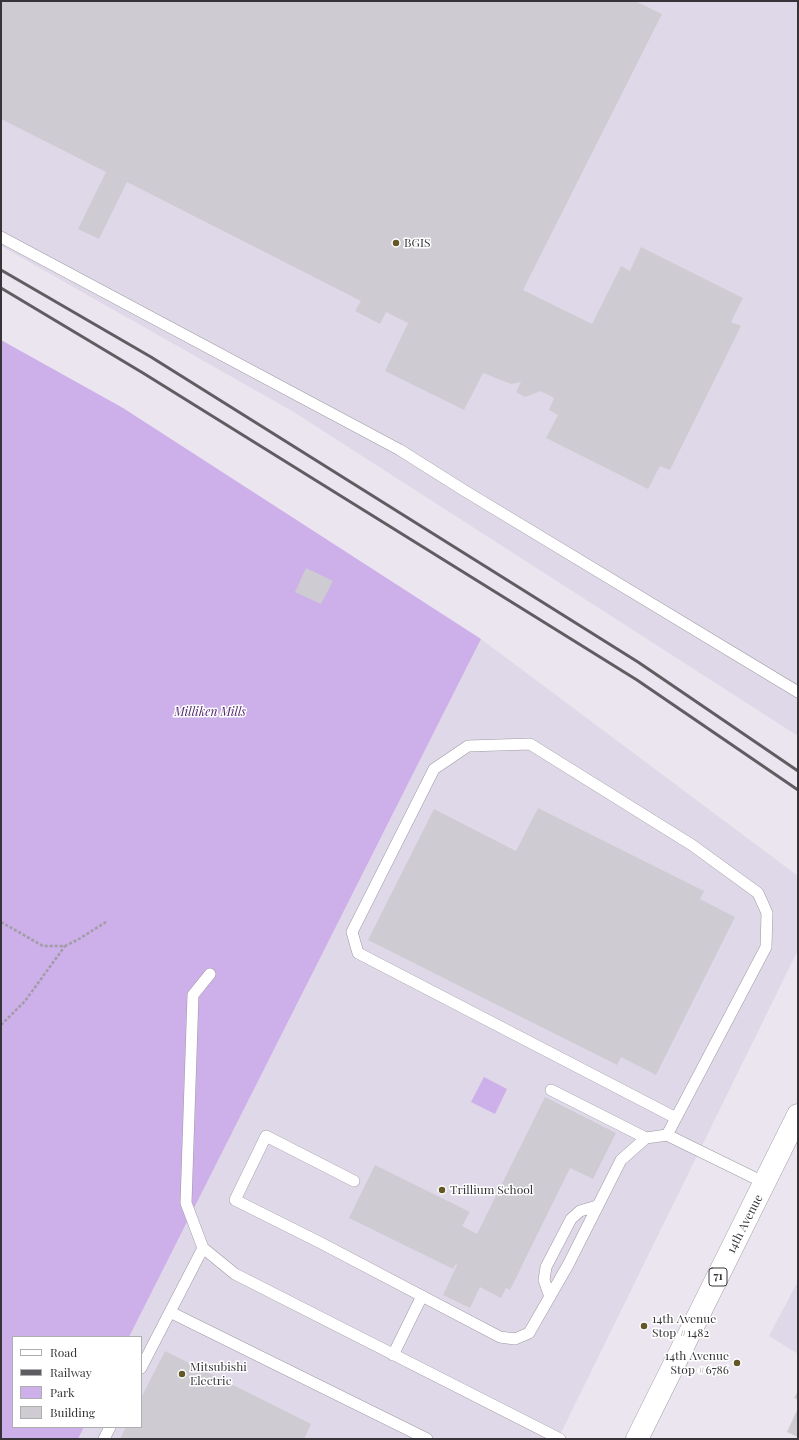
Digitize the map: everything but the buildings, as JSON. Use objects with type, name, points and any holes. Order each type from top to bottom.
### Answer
[{"type":"main road","name":"14th Avenue","points":[[637,1439],[798,1115]]},
{"type":"lane","points":[[1,237],[400,450],[465,491],[798,692]]},
{"type":"lane","points":[[667,1135],[676,1118],[766,946],[767,913],[758,893],[692,845],[530,744],[468,746],[434,769],[352,932],[358,953],[676,1118]]},
{"type":"lane","points":[[210,974],[193,995],[186,1203],[203,1248],[235,1274],[560,1439]]},
{"type":"lane","points":[[551,1090],[646,1138]]},
{"type":"lane","points":[[354,1180],[266,1136],[235,1200],[319,1242],[500,1337],[515,1339],[529,1333],[550,1297],[621,1160],[646,1138],[667,1135],[765,1183]]},
{"type":"lane","points":[[550,1297],[544,1280],[546,1267],[571,1219],[580,1211],[597,1206]]},
{"type":"lane","points":[[142,1366],[203,1248]]},
{"type":"lane","points":[[393,1355],[422,1296]]},
{"type":"lane","points":[[170,1312],[427,1439]]},
{"type":"lane","points":[[104,1439],[110,1428]]},
{"type":"path","points":[[1,922],[43,946],[65,946],[106,922]]},
{"type":"path","points":[[1,1025],[25,1001],[65,946]]},
{"type":"shaded area","points":[[1,1],[798,1],[798,736],[292,411],[1,246]]},
{"type":"shaded area","points":[[481,639],[798,876],[798,950],[558,1439],[78,1439],[84,1428],[142,1428],[142,1336],[130,1336]]},
{"type":"shaded area","points":[[798,1281],[798,1354],[769,1336]]},
{"type":"green space","name":"Milliken Mills","points":[[1,340],[123,408],[481,639],[130,1336],[12,1336],[12,1428],[84,1428],[78,1439],[1,1439]]},
{"type":"green space","points":[[484,1077],[507,1089],[495,1114],[471,1102]]},
{"type":"railway","points":[[1,270],[151,357],[638,662],[798,771]]},
{"type":"railway","points":[[1,288],[143,373],[637,680],[798,790]]},
{"type":"place","name":"BGIS","points":[[396,243]]},
{"type":"place","name":"Trillium School","points":[[442,1190]]},
{"type":"place","name":"14th Avenue Stop #1482","points":[[644,1326]]},
{"type":"place","name":"14th Avenue Stop #6786","points":[[737,1363]]},
{"type":"place","name":"Mitsubishi Electric","points":[[182,1374]]}]
